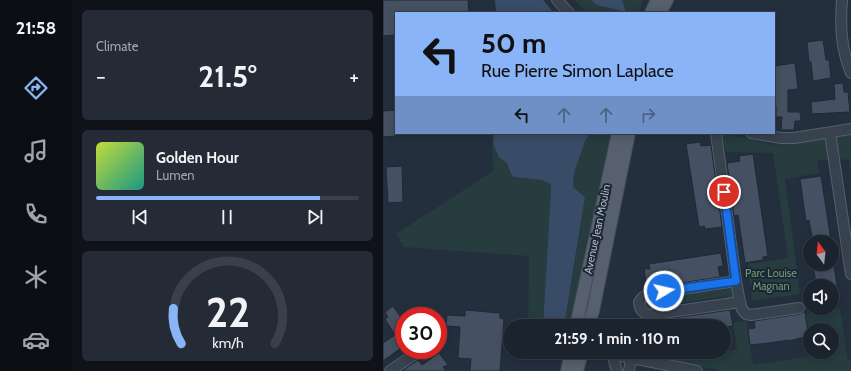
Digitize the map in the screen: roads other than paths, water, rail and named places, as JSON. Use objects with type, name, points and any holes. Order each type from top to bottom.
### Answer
[{"type":"main road","points":[[651,12],[657,0]]},
{"type":"main road","points":[[661,12],[667,0]]},
{"type":"main road","name":"Avenue Jean Moulin","points":[[578,319],[618,134]]},
{"type":"main road","name":"Avenue Jean Moulin","points":[[591,319],[629,134]]},
{"type":"main road","points":[[567,371],[570,359]]},
{"type":"main road","points":[[577,371],[580,359]]},
{"type":"street","points":[[557,0],[568,12]]},
{"type":"street","points":[[842,0],[841,19],[843,49],[851,73]]},
{"type":"street","points":[[757,134],[781,138],[794,138],[851,129]]},
{"type":"street","points":[[829,133],[851,274]]},
{"type":"street","points":[[715,134],[736,281],[742,310],[746,314],[751,315],[799,308]]},
{"type":"street","points":[[736,281],[650,294],[643,297],[639,302],[640,309],[643,313],[650,315],[740,302]]},
{"type":"street","points":[[390,371],[408,359]]},
{"type":"street","points":[[613,359],[617,371]]},
{"type":"street","points":[[629,371],[631,359]]},
{"type":"street","points":[[636,359],[697,371]]},
{"type":"water","points":[[495,0],[543,0],[553,12],[496,12]]},
{"type":"water","points":[[591,0],[622,0],[626,12],[622,12],[597,5]]},
{"type":"water","points":[[494,134],[589,134],[585,141],[574,173],[573,187],[585,197],[565,319],[543,319],[550,184],[542,180],[514,177],[511,174],[507,163],[499,157],[493,143]]},
{"type":"park label","name":"Parc Louise Magnan","points":[[771,279]]}]
